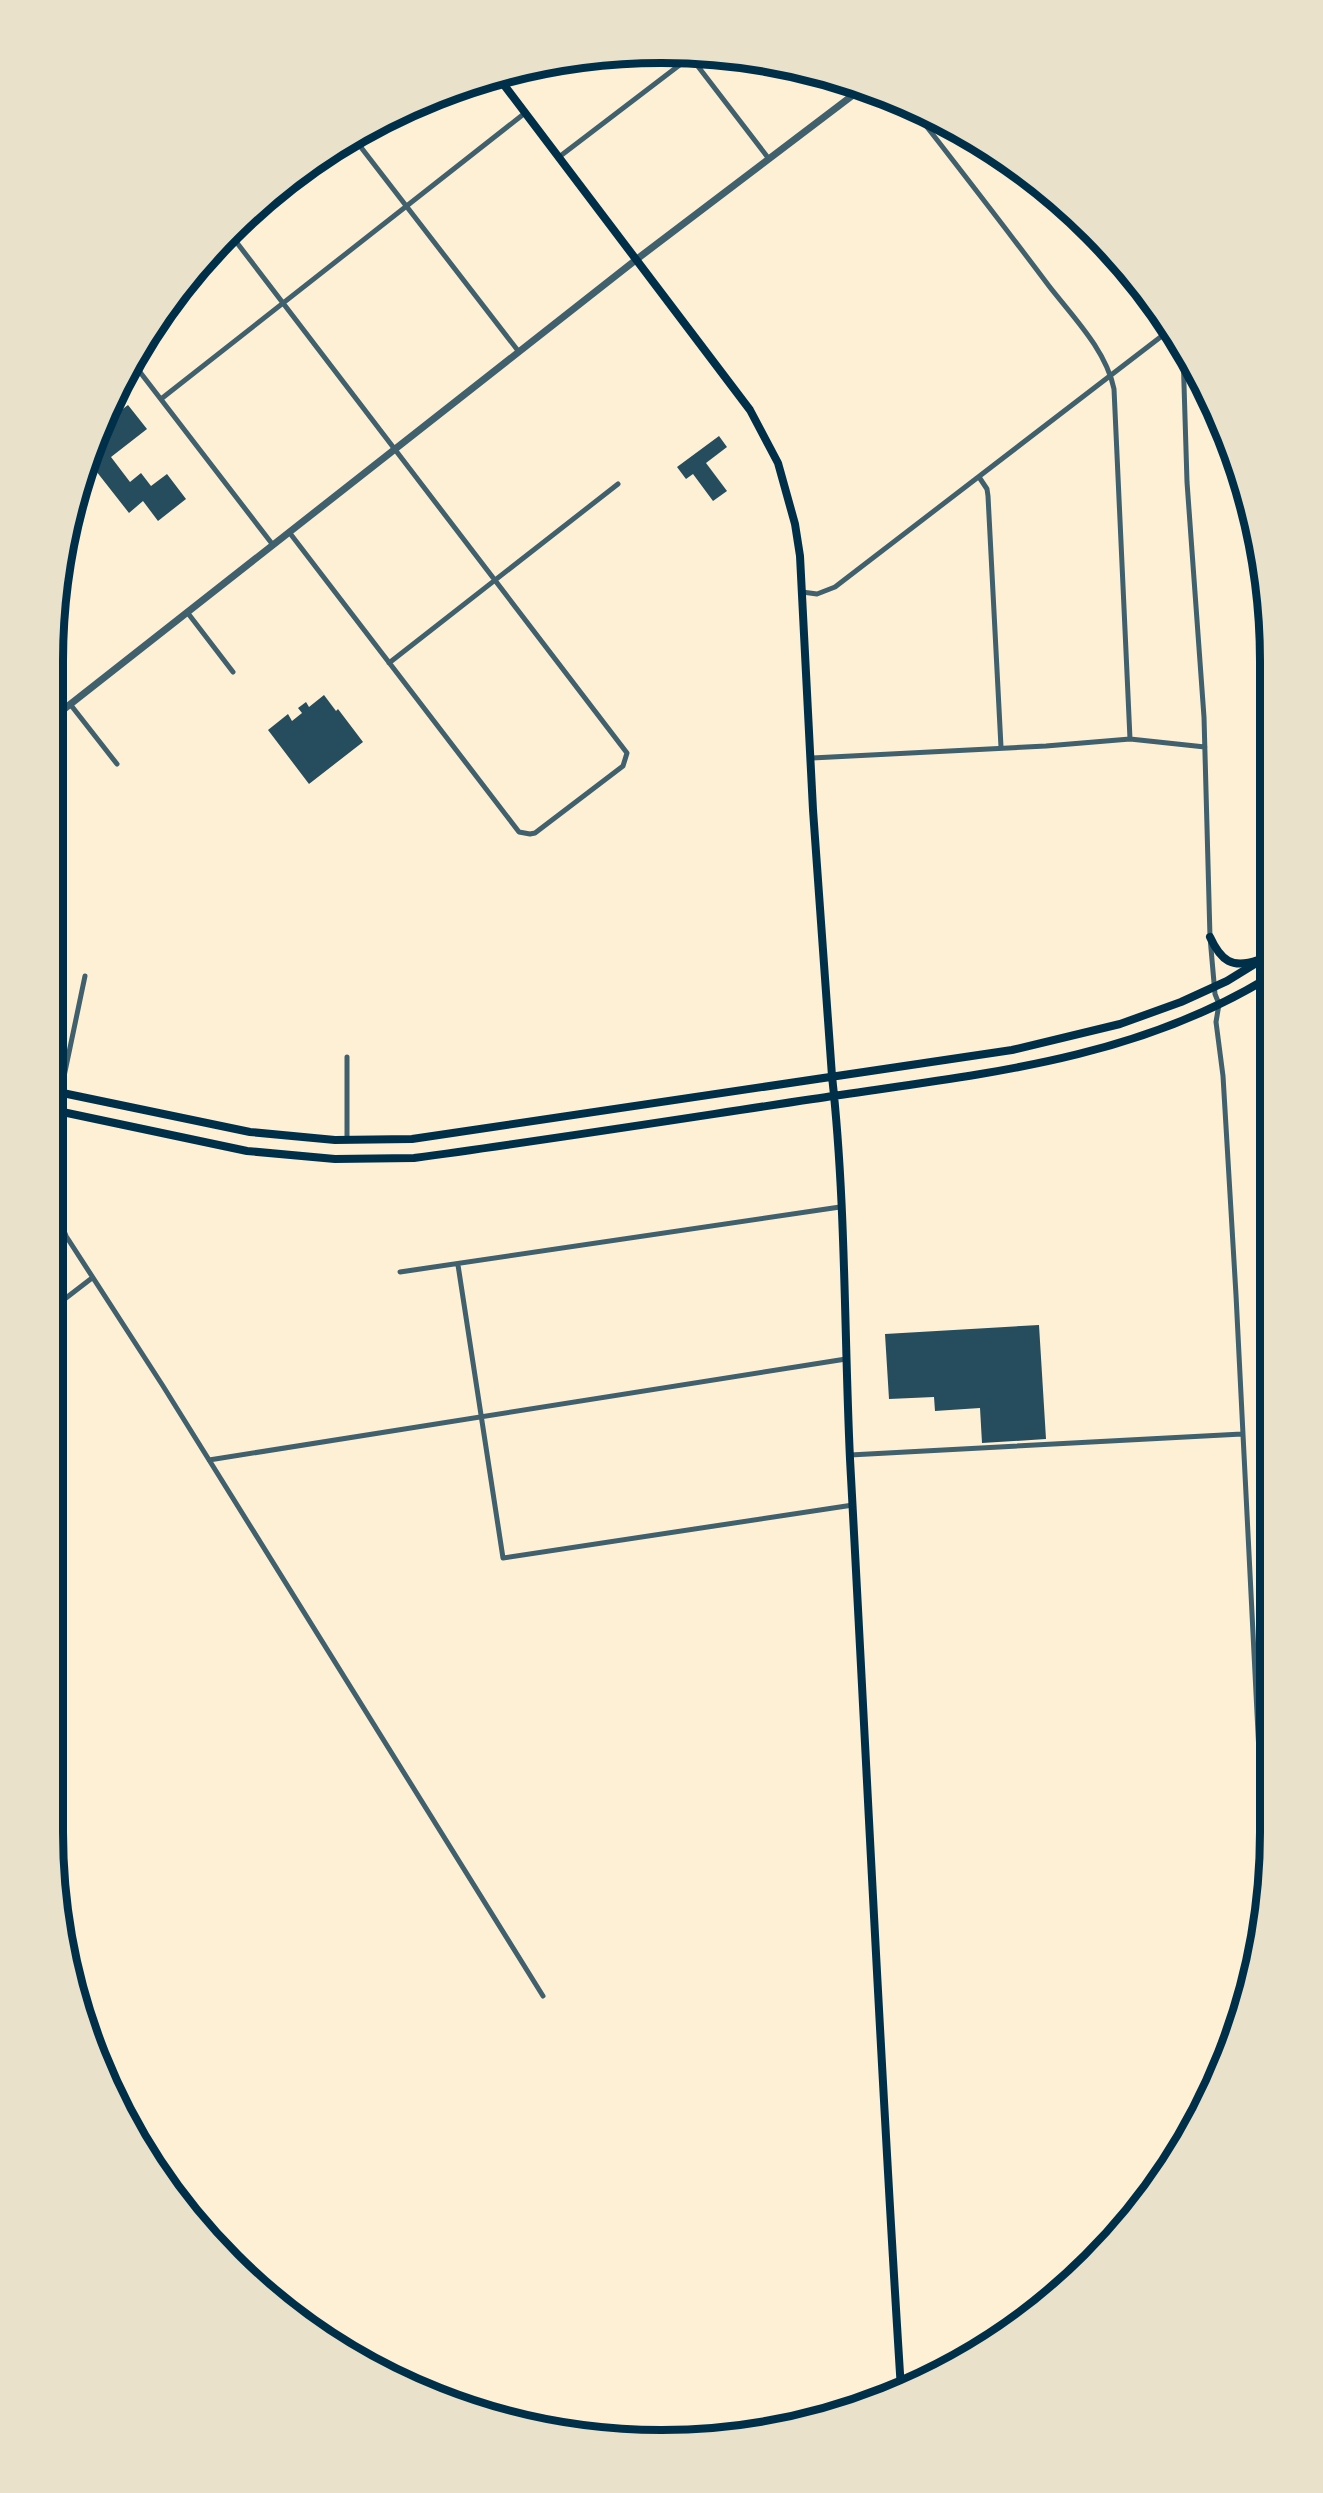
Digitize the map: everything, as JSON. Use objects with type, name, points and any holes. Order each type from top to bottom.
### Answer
[{"type":"main road","points":[[503,84],[750,411],[765,436],[780,470],[795,524],[802,592],[834,1096],[887,2176],[900,2380]]},
{"type":"main road","points":[[1210,937],[1216,950],[1228,961],[1238,964],[1260,959]]},
{"type":"main road","points":[[63,1092],[250,1132],[347,1140],[412,1139],[1012,1050],[1120,1024],[1215,990],[1260,962]]},
{"type":"main road","points":[[63,1113],[247,1151],[334,1159],[414,1158],[1016,1069],[1126,1043],[1188,1020],[1236,998],[1260,984]]},
{"type":"street","points":[[559,157],[680,63]]},
{"type":"street","points":[[698,64],[769,159]]},
{"type":"street","points":[[63,710],[637,259],[853,95]]},
{"type":"street","points":[[161,399],[525,113]]},
{"type":"street","points":[[925,125],[1106,361],[1111,375],[1114,389],[1130,739]]},
{"type":"street","points":[[359,145],[519,352]]},
{"type":"street","points":[[235,241],[627,753],[623,766],[535,833],[524,834],[514,828],[289,532]]},
{"type":"street","points":[[802,592],[817,594],[835,587],[1163,335]]},
{"type":"street","points":[[1184,369],[1187,482],[1205,747],[1210,937],[1215,990],[1219,1004],[1216,1022],[1223,1076],[1260,1736]]},
{"type":"street","points":[[139,370],[273,545]]},
{"type":"street","points":[[980,477],[988,496],[1001,747]]},
{"type":"street","points":[[389,663],[618,484]]},
{"type":"street","points":[[187,612],[233,672]]},
{"type":"street","points":[[70,704],[117,764]]},
{"type":"street","points":[[812,758],[1130,739],[1205,747]]},
{"type":"street","points":[[63,1066],[85,976]]},
{"type":"street","points":[[347,1057],[347,1140]]},
{"type":"street","points":[[400,1272],[840,1207]]},
{"type":"street","points":[[63,1229],[543,1996]]},
{"type":"street","points":[[458,1265],[503,1558],[853,1505]]},
{"type":"street","points":[[63,1300],[92,1278]]},
{"type":"street","points":[[209,1460],[846,1359]]},
{"type":"street","points":[[850,1455],[1242,1434]]},
{"type":"building","points":[[128,405],[147,429],[111,457],[130,482],[141,473],[151,486],[167,474],[186,499],[158,521],[143,501],[129,513],[95,469],[118,413]]},
{"type":"building","points":[[719,436],[727,447],[706,463],[727,491],[713,501],[693,474],[686,479],[677,467]]},
{"type":"building","points":[[324,695],[336,711],[338,709],[363,742],[309,784],[268,730],[288,714],[292,721],[302,713],[298,708],[306,702],[309,707]]},
{"type":"building","points":[[1039,1325],[1046,1439],[982,1443],[980,1408],[935,1411],[934,1397],[889,1399],[885,1334]]}]
